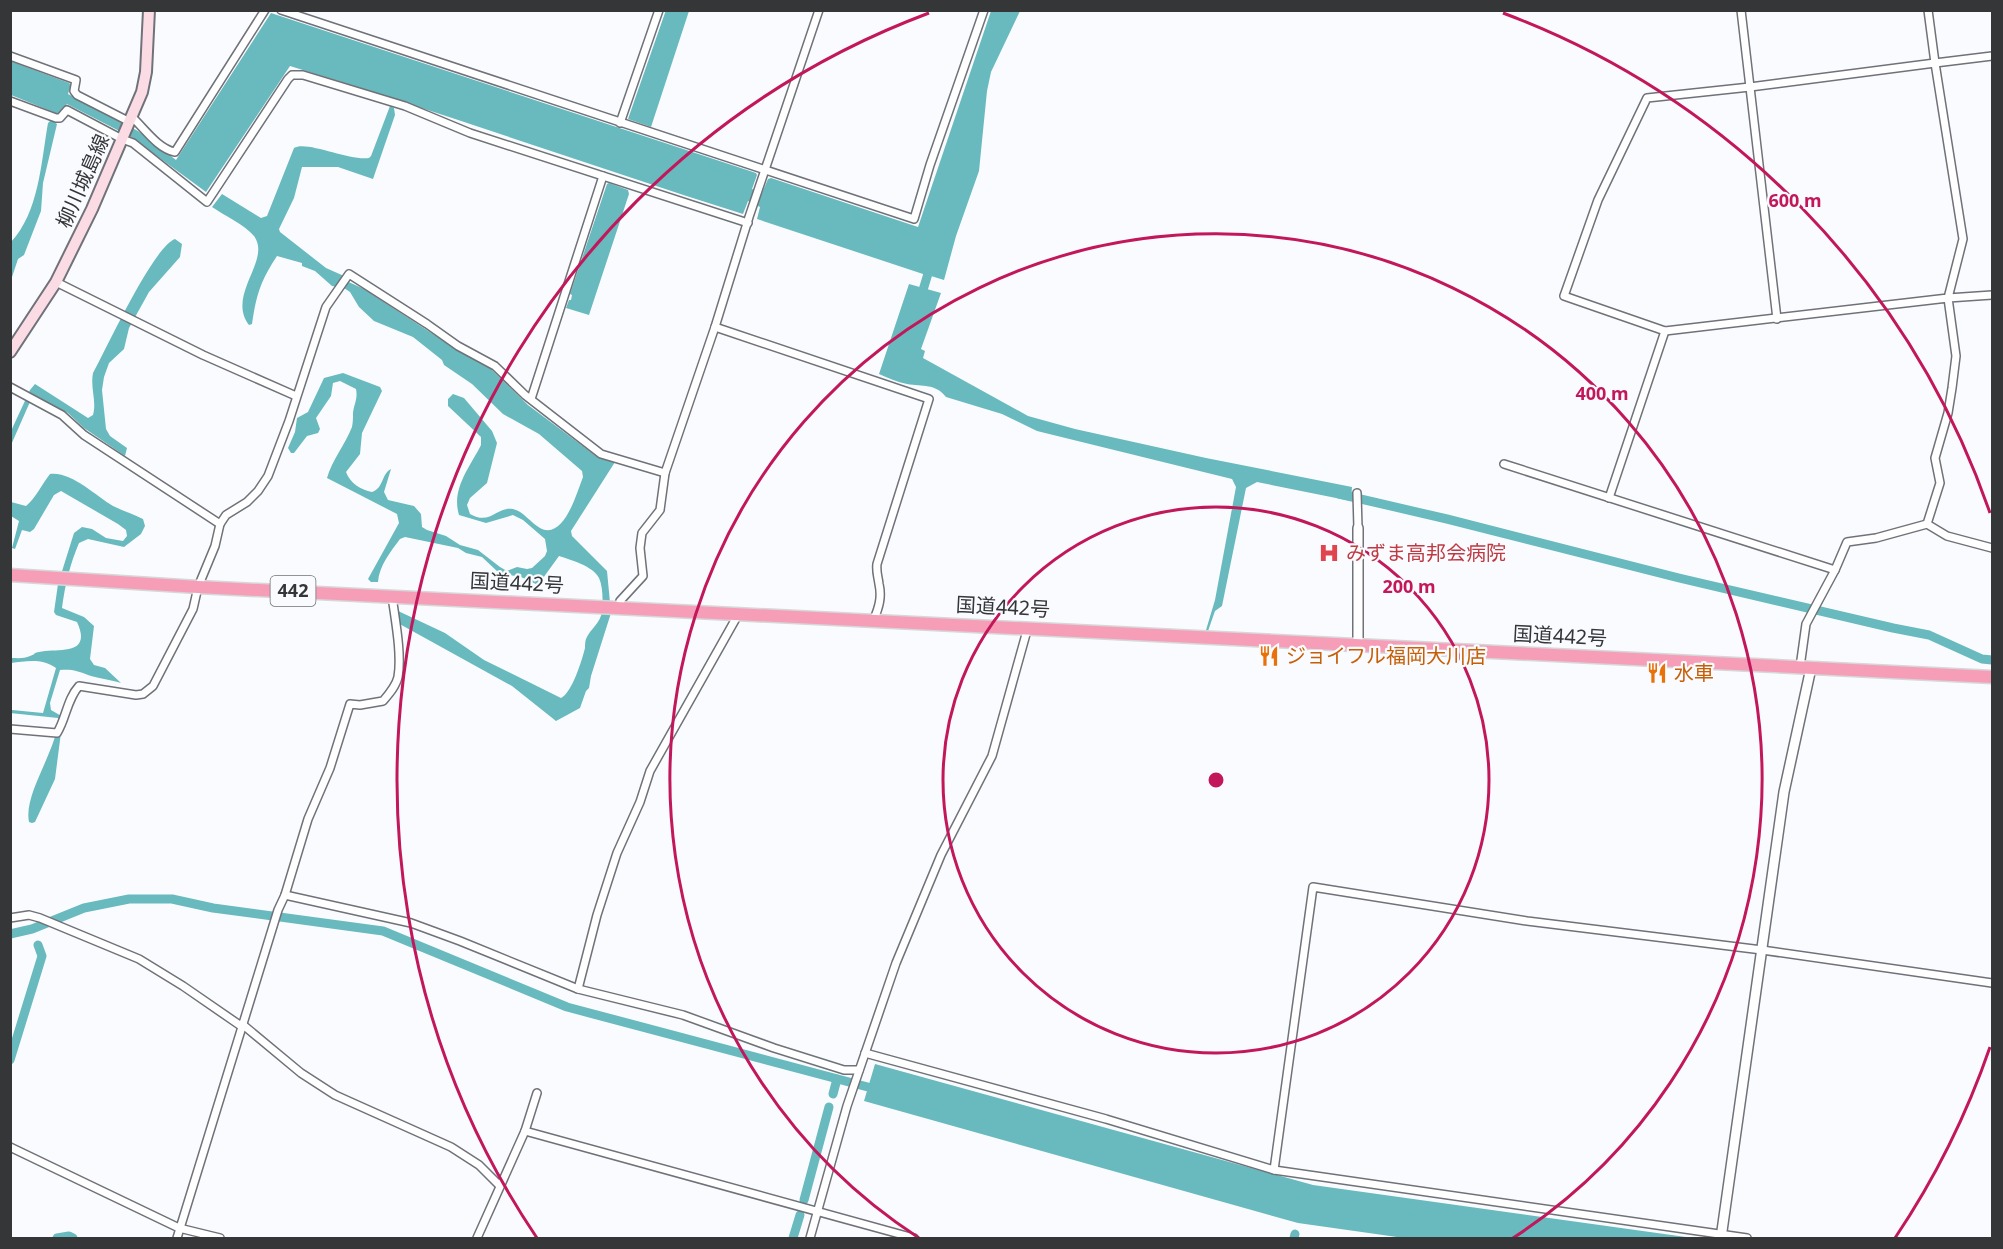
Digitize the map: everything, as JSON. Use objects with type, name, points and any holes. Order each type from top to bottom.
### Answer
[{"type":"highway","name":"国道442号","points":[[10,575],[198,587],[874,619],[1992,677]]},
{"type":"main road","name":"柳川城島線","points":[[10,352],[56,282],[92,209],[130,121],[145,81],[149,10]]},
{"type":"street","points":[[10,56],[76,80],[74,91],[77,95],[130,121],[170,151],[175,152],[265,10]]},
{"type":"street","points":[[281,10],[764,173],[914,219],[982,11]]},
{"type":"street","points":[[620,123],[659,10]]},
{"type":"street","points":[[617,608],[620,601],[643,576],[640,548],[642,533],[660,510],[665,473],[716,327],[764,173],[819,10]]},
{"type":"street","points":[[1741,10],[1777,319]]},
{"type":"street","points":[[1927,524],[1940,483],[1935,458],[1948,413],[1956,356],[1948,298],[1963,239],[1928,10]]},
{"type":"street","points":[[1992,56],[1647,98],[1598,200],[1564,296],[1665,332],[1948,298],[1992,295]]},
{"type":"street","points":[[10,102],[56,118],[60,118],[67,110],[133,143],[207,202],[283,86],[292,75],[297,74],[405,106],[470,133],[603,176],[749,220]]},
{"type":"street","points":[[531,399],[603,176]]},
{"type":"street","points":[[10,729],[57,732],[79,686],[136,695],[148,692],[153,686],[193,609],[198,587],[215,546],[220,524],[226,515],[253,497],[268,476],[289,421],[326,307],[349,274],[458,346],[495,366],[531,399],[601,454],[665,473]]},
{"type":"street","points":[[56,282],[203,355],[296,396]]},
{"type":"street","points":[[716,327],[929,399],[877,564],[876,573],[881,603],[874,619]]},
{"type":"street","points":[[1609,498],[1665,332]]},
{"type":"street","points":[[10,387],[62,416],[84,435],[220,524]]},
{"type":"street","points":[[1504,464],[1835,570]]},
{"type":"street","points":[[1357,493],[1358,645]]},
{"type":"street","points":[[1721,1237],[1784,792],[1806,667],[1806,624],[1847,542],[1876,538],[1927,524],[1947,536],[1992,548]]},
{"type":"street","points":[[177,1239],[241,1025],[271,937],[272,927],[285,895],[308,819],[330,768],[351,704],[360,705],[383,701],[392,691],[398,677],[398,639],[392,596]]},
{"type":"street","points":[[578,989],[597,915],[617,853],[640,802],[650,771],[740,613]]},
{"type":"street","points":[[810,1239],[859,1072],[894,969],[941,855],[992,756],[1028,627]]},
{"type":"street","points":[[1274,1170],[1313,887],[1527,921],[1762,950],[1992,983]]},
{"type":"street","points":[[285,895],[411,923],[578,989],[683,1015],[774,1048],[844,1070],[859,1072]]},
{"type":"street","points":[[10,918],[29,915],[40,918],[139,959],[241,1025],[301,1073],[335,1095],[451,1147],[479,1165],[500,1186]]},
{"type":"street","points":[[865,1053],[1106,1119],[1274,1170],[1721,1237],[1748,1239]]},
{"type":"street","points":[[477,1239],[525,1131],[537,1093]]},
{"type":"street","points":[[525,1131],[914,1239]]},
{"type":"street","points":[[10,1147],[179,1228],[220,1239]]},
{"type":"water","points":[[666,10],[689,11],[651,127],[628,119]]},
{"type":"water","points":[[991,11],[1020,11],[991,72],[979,171],[956,236],[944,280],[931,276],[930,279],[924,277],[923,274],[757,219],[760,207],[748,201],[743,214],[290,66],[206,192],[131,137],[67,104],[58,114],[11,95],[10,61],[69,83],[71,85],[68,94],[138,131],[176,160],[271,13],[756,173],[752,189],[762,193],[768,179],[771,178],[918,227]]},
{"type":"water","points":[[390,106],[394,108],[395,115],[373,179],[338,167],[302,167],[294,198],[279,229],[326,268],[344,276],[342,279],[364,289],[491,369],[528,405],[596,456],[615,462],[571,531],[572,536],[607,571],[611,613],[589,688],[580,708],[556,721],[512,686],[396,622],[396,610],[445,633],[484,660],[561,698],[573,683],[582,660],[586,639],[601,615],[602,590],[596,574],[581,564],[559,556],[538,585],[521,577],[499,573],[482,557],[466,553],[458,548],[405,537],[400,539],[386,559],[378,582],[371,582],[368,579],[399,523],[397,514],[327,478],[352,427],[356,389],[340,381],[333,383],[331,396],[316,418],[320,429],[318,433],[307,436],[294,453],[291,453],[288,448],[295,432],[297,418],[308,412],[324,378],[343,373],[380,387],[382,391],[362,433],[360,454],[346,472],[350,479],[360,488],[372,492],[379,487],[391,469],[384,492],[388,500],[414,506],[421,514],[422,527],[446,536],[460,545],[478,550],[507,571],[517,567],[532,568],[545,556],[547,551],[545,539],[523,520],[513,515],[486,523],[459,515],[457,505],[460,487],[481,445],[481,437],[448,406],[448,399],[453,394],[464,398],[492,431],[497,443],[487,483],[470,498],[467,505],[470,514],[483,518],[502,510],[513,509],[540,528],[548,530],[556,528],[563,522],[573,503],[583,477],[582,471],[539,434],[503,414],[472,384],[444,365],[442,360],[413,337],[374,321],[359,307],[350,292],[344,288],[332,286],[315,271],[302,266],[302,263],[277,256],[263,280],[257,296],[252,324],[249,325],[243,314],[243,302],[245,290],[258,256],[258,245],[250,232],[212,207],[222,194],[261,218],[267,216],[294,148],[308,147],[351,157],[369,158]]},
{"type":"water","points":[[51,120],[57,124],[43,183],[41,211],[24,255],[18,259],[11,280],[11,242],[28,216],[33,202],[41,170],[48,123]]},
{"type":"water","points":[[609,183],[628,190],[629,194],[589,315],[566,308],[571,300],[572,295],[570,294]]},
{"type":"water","points":[[175,239],[182,244],[180,257],[149,292],[129,328],[124,349],[109,363],[104,377],[102,390],[106,429],[110,436],[127,448],[125,456],[84,428],[68,413],[33,395],[11,445],[11,431],[35,384],[88,418],[93,415],[93,373],[143,278],[166,246]]},
{"type":"water","points":[[909,284],[941,293],[921,349],[925,351],[923,358],[1028,416],[1075,429],[1206,458],[1352,487],[1351,501],[1257,482],[1246,488],[1222,606],[1215,611],[1208,631],[1206,630],[1215,600],[1236,487],[1232,479],[1037,431],[1002,414],[946,397],[938,389],[903,383],[879,374]]},
{"type":"water","points":[[50,474],[58,474],[75,480],[113,506],[143,519],[145,526],[141,534],[124,547],[88,539],[79,543],[68,575],[62,608],[84,617],[94,626],[90,659],[94,665],[105,668],[121,683],[75,671],[60,670],[50,703],[51,710],[63,717],[55,779],[35,822],[32,823],[29,822],[31,798],[53,743],[58,718],[10,713],[12,710],[43,713],[56,668],[40,661],[11,663],[11,658],[25,658],[39,652],[71,649],[80,641],[81,633],[77,622],[56,615],[54,612],[58,584],[74,533],[82,527],[92,529],[106,538],[123,541],[127,536],[126,530],[118,524],[61,491],[54,495],[34,529],[30,532],[22,530],[15,549],[12,548],[19,521],[11,516],[11,502],[26,506]]},
{"type":"water","points":[[875,1064],[1313,1185],[1693,1238],[1404,1238],[1298,1223],[864,1101]]},
{"type":"waterway","points":[[920,300],[930,267]]},
{"type":"waterway","points":[[1339,494],[1679,578],[1929,635],[1982,659],[1992,660]]},
{"type":"waterway","points":[[10,934],[32,929],[84,908],[129,899],[172,899],[213,908],[383,931],[567,1007],[879,1090]]},
{"type":"waterway","points":[[10,1060],[42,956],[38,945]]},
{"type":"waterway","points":[[833,1094],[837,1079]]},
{"type":"waterway","points":[[804,1200],[829,1107]]},
{"type":"waterway","points":[[793,1238],[800,1215]]},
{"type":"waterway","points":[[1294,1238],[1295,1234]]},
{"type":"waterway","points":[[57,1238],[69,1236],[73,1238]]},
{"type":"place","name":"みずま高邦会病院","points":[[1329,553]]},
{"type":"place","name":"ジョイフル福岡大川店","points":[[1269,656]]},
{"type":"place","name":"水車","points":[[1657,673]]}]
